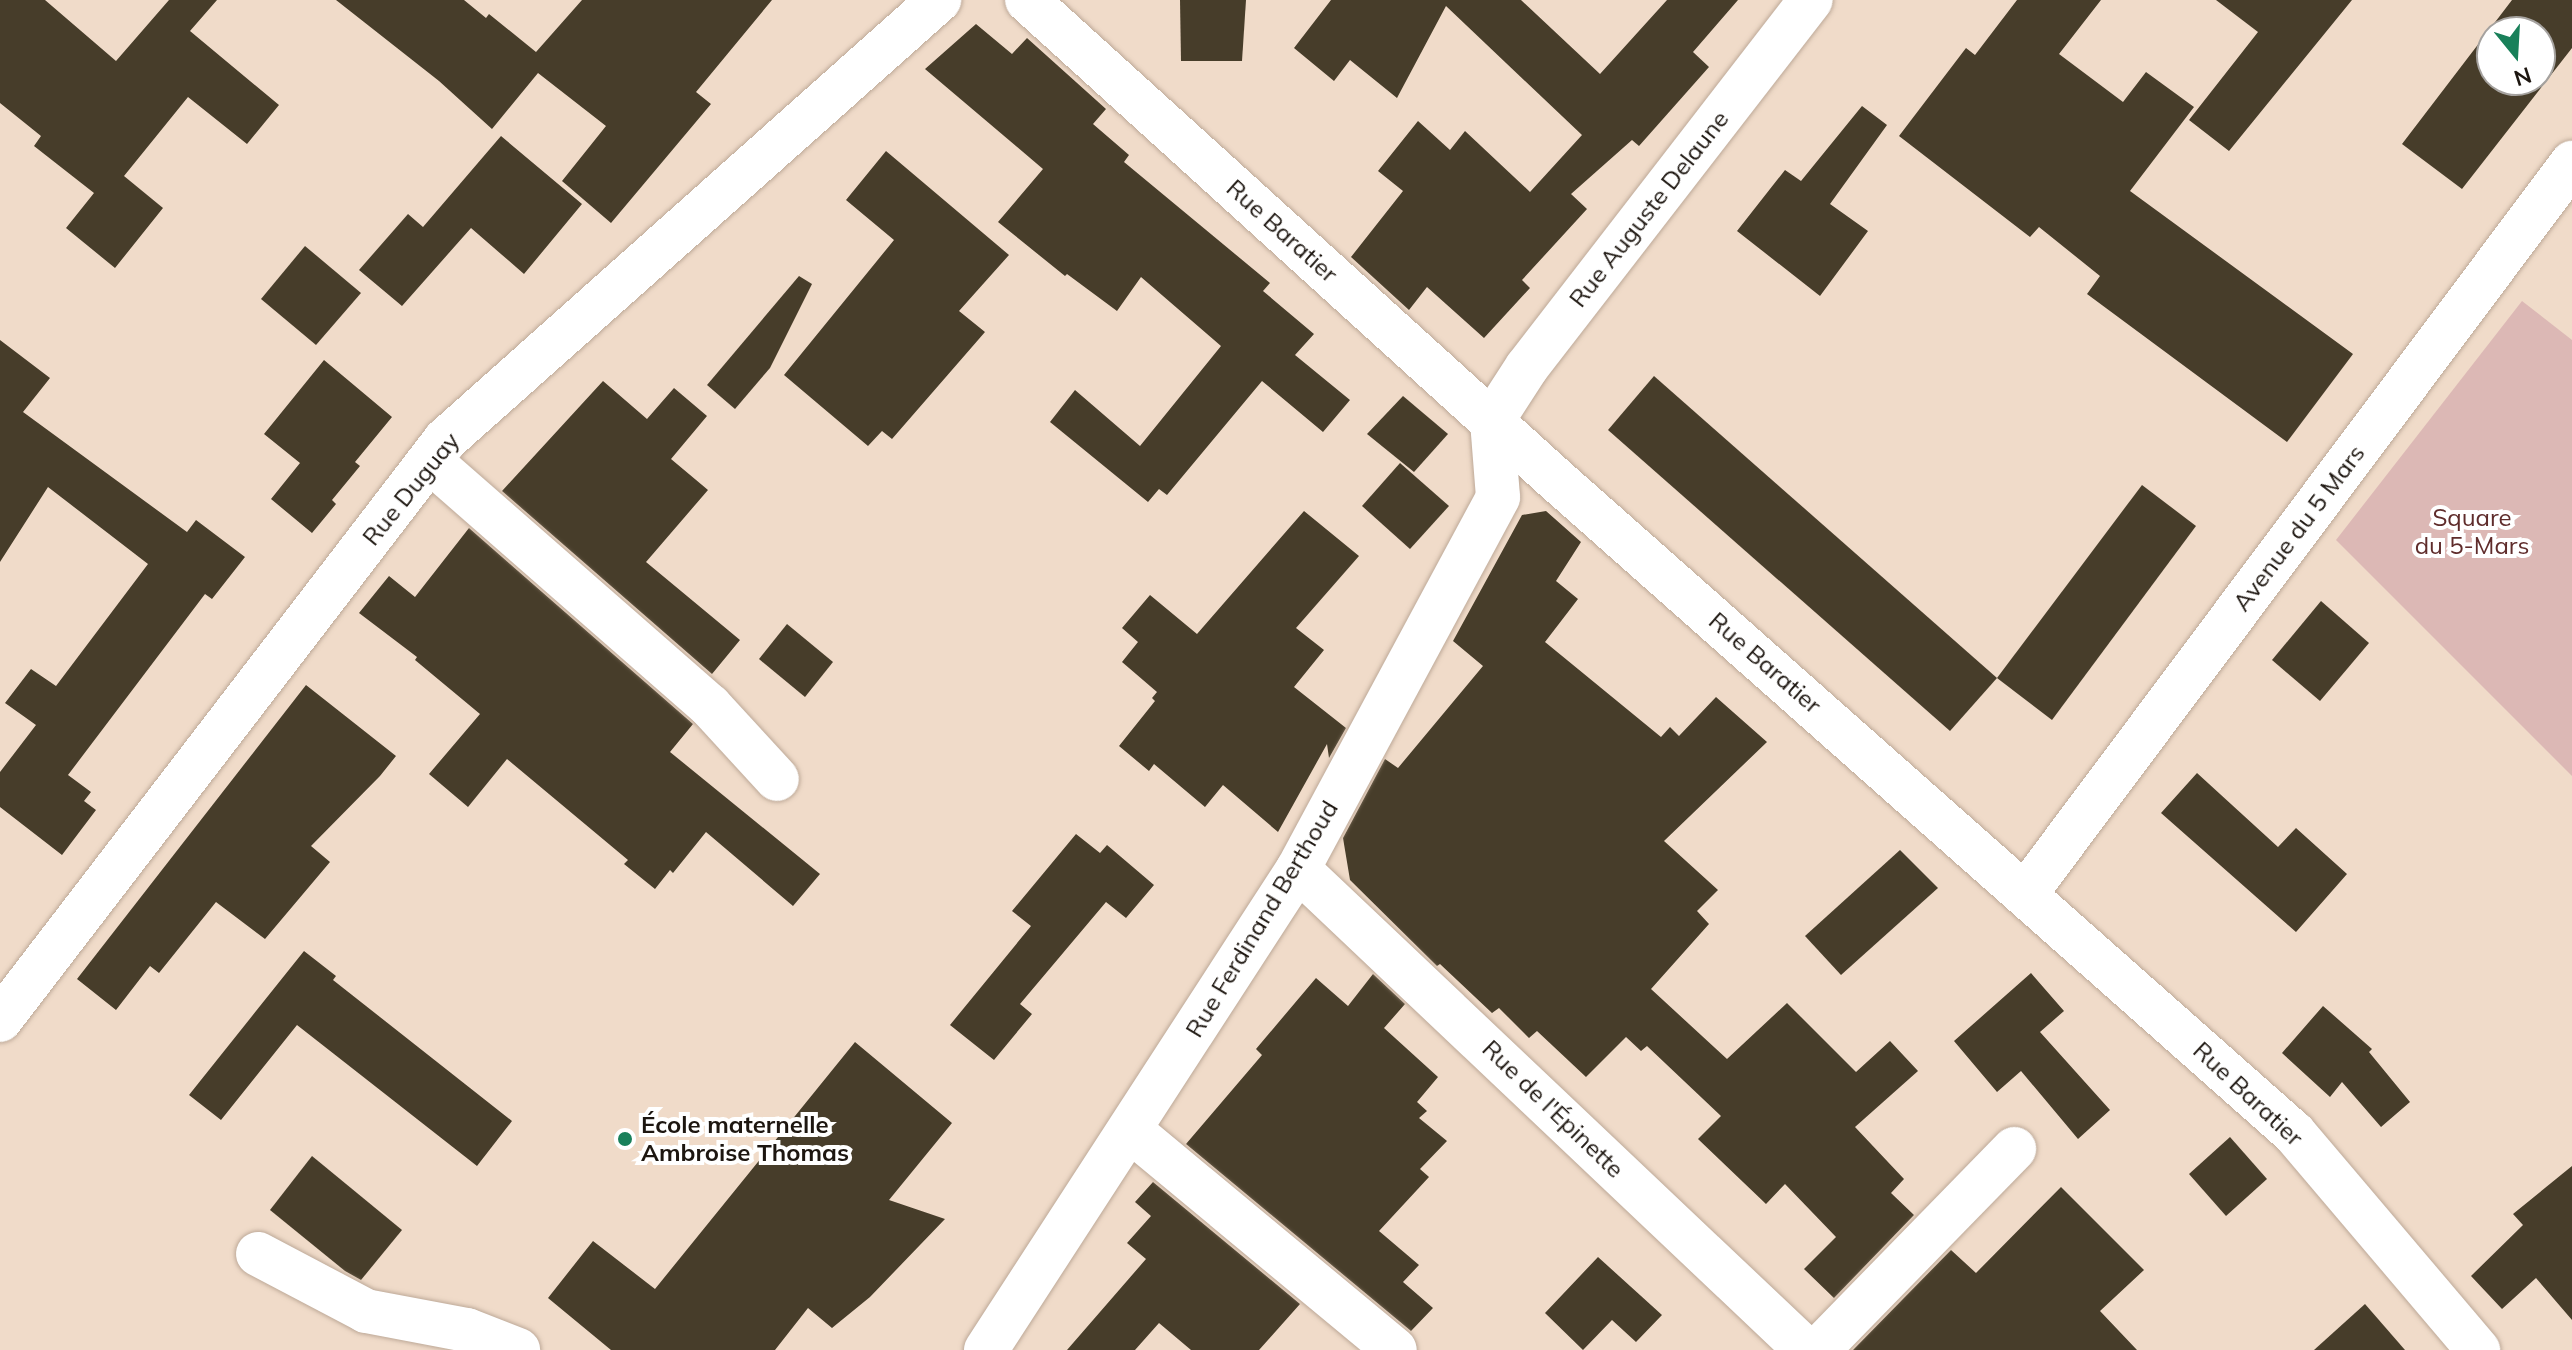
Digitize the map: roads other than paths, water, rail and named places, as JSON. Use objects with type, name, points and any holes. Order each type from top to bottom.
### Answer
[{"type":"street","name":"Rue Duguay","points":[[0,1020],[445,440],[939,0]]},
{"type":"street","name":"Rue Baratier","points":[[1027,0],[1492,421],[2294,1133],[2478,1350]]},
{"type":"street","name":"Rue Auguste Delaune","points":[[1492,421],[1527,367],[1811,0]]},
{"type":"street","name":"Avenue du 5 Mars","points":[[2026,893],[2572,163]]},
{"type":"street","name":"Rue Ferdinand Berthoud","points":[[986,1350],[1298,869],[1498,497],[1492,421]]},
{"type":"street","points":[[430,461],[710,706],[777,779]]},
{"type":"street","name":"Rue de l'Épinette","points":[[1298,869],[1806,1350]]},
{"type":"street","points":[[1130,1130],[1395,1350]]},
{"type":"street","points":[[1818,1350],[2014,1149]]},
{"type":"street","points":[[258,1254],[366,1311],[467,1330],[518,1350]]},
{"type":"place","name":"École maternelle Ambroise Thomas","points":[[625,1139]]},
{"type":"park label","name":"Square du 5-Mars","points":[[2472,532]]}]
